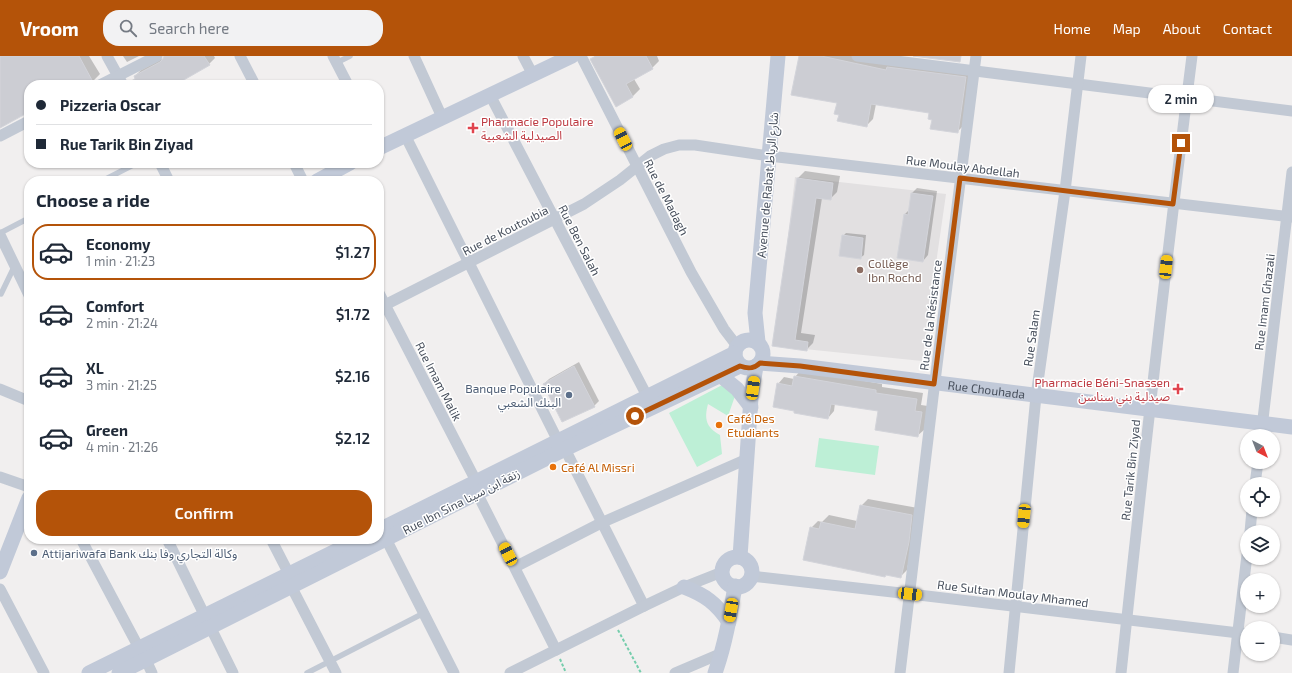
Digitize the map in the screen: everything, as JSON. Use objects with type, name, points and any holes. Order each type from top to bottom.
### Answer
[{"type":"street","points":[[107,56],[120,80],[157,56]]},
{"type":"street","points":[[240,56],[252,80]]},
{"type":"street","points":[[414,56],[442,118]]},
{"type":"street","points":[[523,56],[533,75]]},
{"type":"street","points":[[384,145],[572,56]]},
{"type":"street","name":"Rue de Madagh","points":[[581,56],[691,272],[724,329],[748,355]]},
{"type":"street","points":[[857,56],[1292,111]]},
{"type":"street","name":"Rue de la Résistance","points":[[900,673],[934,384],[976,56]]},
{"type":"street","name":"Rue Salam","points":[[1009,673],[1036,396],[1065,191],[1081,56]]},
{"type":"street","name":"Rue Tarik Bin Ziyad","points":[[1121,673],[1149,410],[1192,56]]},
{"type":"street","points":[[335,59],[346,80]]},
{"type":"street","name":"Avenue de Rabat شارع الرباط","points":[[740,557],[751,403],[748,355],[755,313],[769,156],[775,59]]},
{"type":"street","name":"Rue Ben Salah","points":[[490,95],[647,396]]},
{"type":"street","points":[[0,136],[24,124]]},
{"type":"street","points":[[405,135],[644,606]]},
{"type":"street","name":"Rue Moulay Abdellah","points":[[637,166],[650,156],[664,149],[679,145],[695,145],[769,156],[1289,217]]},
{"type":"street","name":"Rue de Koutoubia","points":[[384,305],[469,263],[602,193],[637,166]]},
{"type":"street","points":[[327,176],[341,168]]},
{"type":"street","name":"Rue Imam Ghazali","points":[[1262,429],[1289,217],[1292,172]]},
{"type":"street","points":[[0,234],[24,284]]},
{"type":"street","name":"Rue Imam Malik","points":[[384,310],[477,487],[514,567],[556,650]]},
{"type":"street","name":"Rue Chouhada","points":[[748,355],[800,366],[1149,410],[1256,429]]},
{"type":"street","name":"Rue Ibn Sina زنقة ابن سينا","points":[[384,530],[477,487],[561,445],[720,375],[748,355]]},
{"type":"street","name":"Rue Ibn Sina زنقة ابن سينا","points":[[561,445],[647,396],[748,355]]},
{"type":"street","points":[[720,375],[751,403]]},
{"type":"street","points":[[0,389],[24,399]]},
{"type":"street","name":"Rue Chouhada","points":[[1272,429],[1292,427]]},
{"type":"street","points":[[514,567],[601,523],[747,459]]},
{"type":"street","points":[[0,476],[24,485]]},
{"type":"street","points":[[0,572],[24,511]]},
{"type":"street","points":[[384,537],[454,673]]},
{"type":"street","points":[[84,544],[146,660]]},
{"type":"street","points":[[170,544],[233,673]]},
{"type":"street","points":[[273,544],[336,673]]},
{"type":"street","name":"Rue Ibn Sina زنقة ابن سينا","points":[[290,580],[351,544]]},
{"type":"street","name":"Rue Ibn Sina زنقة ابن سينا","points":[[119,673],[146,660],[208,621],[290,580],[357,544]]},
{"type":"street","points":[[740,557],[751,566],[751,576],[745,584],[735,586],[726,581],[722,572],[726,562],[730,559],[740,557]]},
{"type":"street","points":[[1243,621],[1246,565]]},
{"type":"street","points":[[510,673],[644,606],[684,587],[722,572]]},
{"type":"street","name":"Rue Sultan Moulay Mhamed","points":[[751,576],[1240,634]]},
{"type":"street","points":[[715,673],[722,653],[735,586]]},
{"type":"street","points":[[684,587],[698,592],[710,600],[721,610],[729,622]]},
{"type":"street","points":[[0,589],[44,673]]},
{"type":"street","points":[[1280,639],[1292,640]]},
{"type":"street","points":[[1233,673],[1240,643]]},
{"type":"street","points":[[674,673],[722,653]]},
{"type":"street","name":"Rue Ibn Sina زنقة ابن سينا","points":[[89,673],[146,660]]},
{"type":"lane","points":[[335,59],[350,56]]},
{"type":"lane","points":[[112,176],[127,168]]},
{"type":"lane","points":[[0,234],[24,221]]},
{"type":"lane","points":[[0,294],[15,265]]},
{"type":"lane","points":[[308,673],[424,613]]},
{"type":"path","points":[[613,621],[641,673]]},
{"type":"path","points":[[556,650],[566,673]]},
{"type":"shaded area","name":"Collège Ibn Rochd","points":[[795,177],[946,194],[922,361],[775,346]]},
{"type":"green space","points":[[726,383],[735,396],[728,416],[708,404],[706,414],[709,426],[720,435],[722,454],[697,467],[669,413]]},
{"type":"green space","points":[[819,438],[879,446],[875,475],[815,467]]},
{"type":"building","points":[[0,56],[79,56],[92,80],[24,80],[24,115],[0,128]]},
{"type":"building","points":[[164,56],[204,56],[210,65],[184,80],[133,80],[135,79],[134,76],[163,59]]},
{"type":"building","points":[[596,56],[646,56],[653,69],[626,84],[633,97],[616,107],[590,59]]},
{"type":"building","points":[[799,56],[821,56],[886,70],[887,67],[966,77],[958,133],[930,129],[932,120],[928,119],[929,113],[871,104],[867,127],[837,121],[839,115],[834,114],[837,103],[791,95]]},
{"type":"building","points":[[913,56],[961,56],[960,62]]},
{"type":"building","points":[[797,178],[833,183],[831,200],[816,198],[795,340],[808,342],[807,351],[772,346]]},
{"type":"building","points":[[911,193],[933,196],[923,262],[897,258],[904,214],[908,215]]},
{"type":"building","points":[[842,235],[863,238],[861,259],[839,256]]},
{"type":"building","name":"Banque Populaire البنك الشعبي","points":[[574,366],[595,407],[562,422],[543,384]]},
{"type":"building","points":[[794,376],[876,390],[876,393],[917,399],[915,411],[922,412],[918,437],[875,430],[878,411],[831,404],[828,419],[794,413],[794,411],[773,407],[777,383],[792,386]]},
{"type":"building","points":[[860,505],[912,515],[909,542],[901,578],[886,575],[885,577],[803,560],[810,527],[819,529],[821,522],[855,529]]},
{"type":"place","name":"Pharmacie Populaire الصيدلية الشعبية","points":[[473,128]]},
{"type":"place","name":"Collège Ibn Rochd","points":[[860,270]]},
{"type":"place","name":"Pharmacie Béni-Snassen صيدلية بني سناسن","points":[[1178,389]]},
{"type":"place","name":"Banque Populaire البنك الشعبي","points":[[569,395]]},
{"type":"place","name":"Café Des Etudiants","points":[[719,425]]},
{"type":"place","name":"Café Al Missri","points":[[553,467]]},
{"type":"place","name":"Attijariwafa Bank وكالة التجاري وفا بنك","points":[[34,553]]},
{"type":"route","points":[[635,416],[740,366],[752,368],[760,363],[800,366],[934,384],[960,178],[1173,204],[1181,143]]}]
